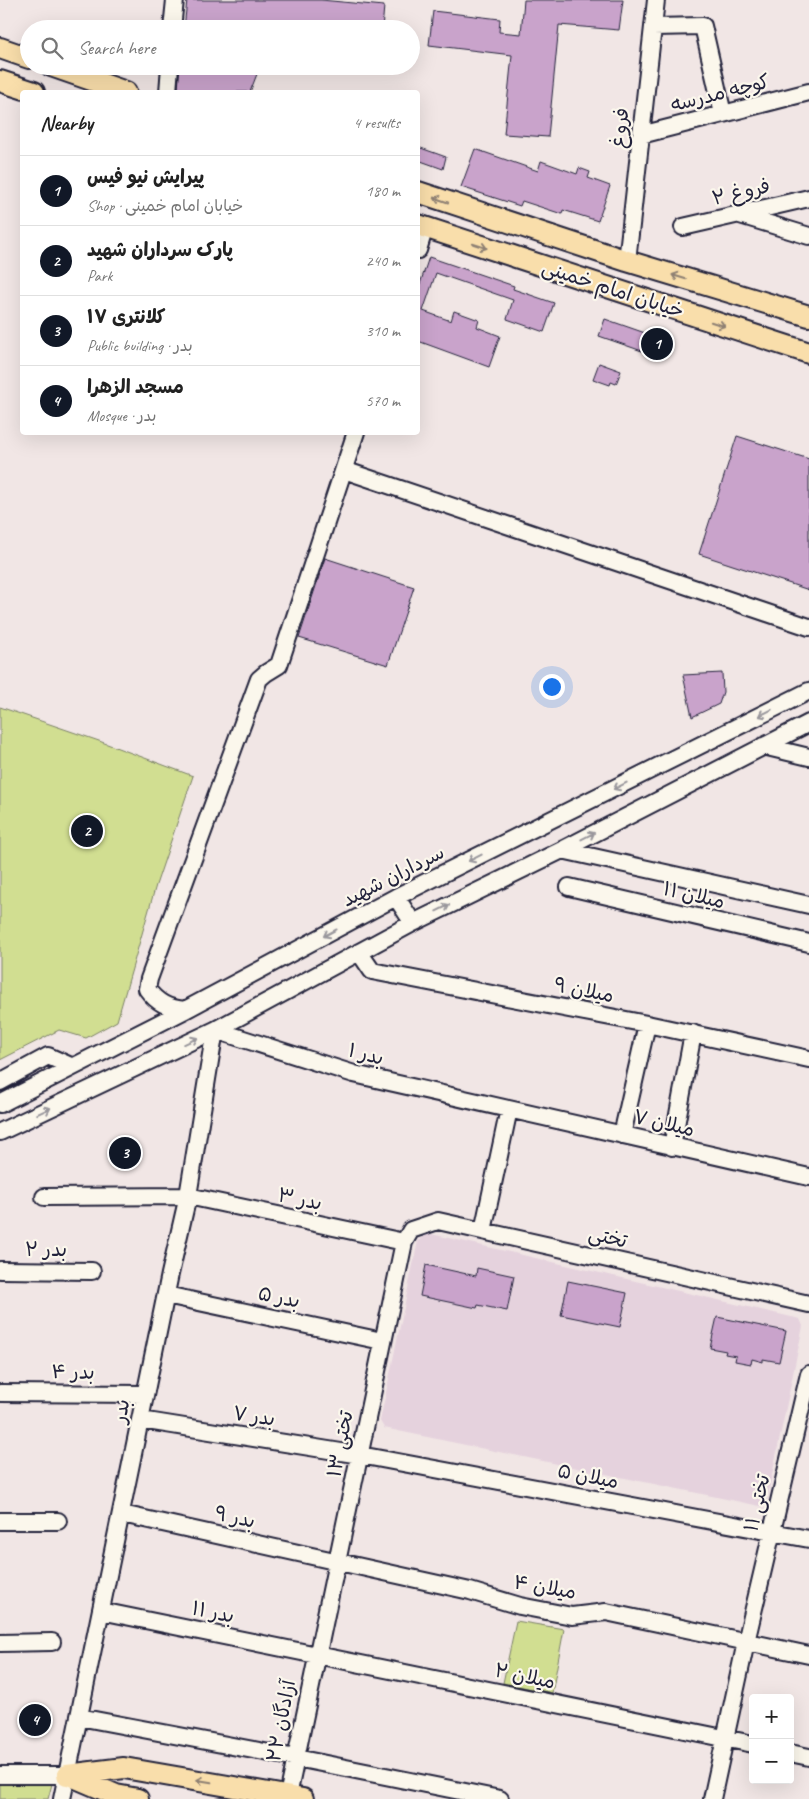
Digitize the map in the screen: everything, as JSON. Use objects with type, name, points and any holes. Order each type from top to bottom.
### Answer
[{"type":"main road","points":[[0,48],[20,55]]},
{"type":"main road","points":[[77,75],[120,90]]},
{"type":"main road","points":[[0,81],[28,90]]},
{"type":"main road","name":"خیابان امام خمینی","points":[[420,193],[627,261],[809,316]]},
{"type":"main road","points":[[454,238],[464,208]]},
{"type":"main road","name":"خیابان امام خمینی","points":[[421,226],[809,353]]},
{"type":"main road","points":[[67,1775],[124,1768],[296,1797]]},
{"type":"main road","points":[[67,1775],[116,1795],[138,1799]]},
{"type":"street","points":[[173,20],[174,0]]},
{"type":"street","name":"فروغ","points":[[627,261],[656,0]]},
{"type":"street","points":[[653,27],[703,26],[723,114]]},
{"type":"street","points":[[168,90],[169,75]]},
{"type":"street","name":"کوچه مدرسه","points":[[641,135],[809,92]]},
{"type":"street","name":"فروغ ۲","points":[[683,227],[809,198]]},
{"type":"street","points":[[738,215],[809,236]]},
{"type":"street","points":[[184,1010],[167,1007],[154,999],[148,989],[149,979],[259,679],[278,665],[355,435]]},
{"type":"street","points":[[344,470],[809,627]]},
{"type":"street","name":"سرداران شهید","points":[[0,1104],[184,1010],[396,897],[809,691]]},
{"type":"street","points":[[0,1132],[215,1030],[413,922],[562,850],[809,723]]},
{"type":"street","points":[[762,746],[809,757]]},
{"type":"street","points":[[562,850],[809,905]]},
{"type":"street","name":"میلان ۱۱","points":[[569,887],[809,942]]},
{"type":"street","points":[[396,897],[413,922]]},
{"type":"street","name":"میلان ۹","points":[[358,952],[372,970],[693,1033],[809,1059]]},
{"type":"street","points":[[622,1135],[647,1024]]},
{"type":"street","name":"بدر ۱","points":[[215,1030],[354,1074],[509,1109]]},
{"type":"street","name":"بدر","points":[[62,1799],[188,1196],[215,1030]]},
{"type":"street","points":[[672,1147],[693,1033]]},
{"type":"street","points":[[0,1082],[48,1056],[74,1067]]},
{"type":"street","points":[[482,1231],[509,1109]]},
{"type":"street","name":"میلان ۷","points":[[509,1109],[809,1177]]},
{"type":"street","name":"بدر ۳","points":[[44,1197],[188,1196],[404,1242]]},
{"type":"street","name":"تختی","points":[[404,1242],[411,1230],[438,1222],[809,1304]]},
{"type":"street","name":"تختی ۱۳","points":[[316,1655],[338,1562],[382,1341],[404,1242]]},
{"type":"street","name":"بدر ۲","points":[[0,1270],[92,1271]]},
{"type":"street","name":"بدر ۵","points":[[166,1295],[382,1341]]},
{"type":"street","name":"تختی ۱۱","points":[[712,1799],[746,1642],[809,1374]]},
{"type":"street","name":"بدر ۴","points":[[0,1392],[146,1394]]},
{"type":"street","name":"بدر ۷","points":[[141,1420],[360,1454]]},
{"type":"street","name":"میلان ۵","points":[[360,1454],[809,1539]]},
{"type":"street","name":"بدر ۹","points":[[122,1514],[338,1562]]},
{"type":"street","points":[[0,1521],[58,1521]]},
{"type":"street","name":"میلان ۴","points":[[338,1562],[470,1591],[520,1606],[572,1616],[606,1612],[809,1655]]},
{"type":"street","name":"بدر ۱۱","points":[[101,1611],[316,1655]]},
{"type":"street","points":[[0,1643],[52,1642]]},
{"type":"street","name":"میلان ۲","points":[[316,1655],[749,1743]]},
{"type":"street","name":"آزادگان ۲۲","points":[[296,1797],[296,1758],[316,1655]]},
{"type":"street","points":[[79,1717],[500,1799]]},
{"type":"street","points":[[794,1754],[809,1757]]},
{"type":"street","points":[[0,1775],[67,1775]]},
{"type":"shaded area","points":[[427,1233],[800,1319],[803,1326],[766,1504],[760,1506],[384,1428],[380,1421],[418,1241]]},
{"type":"green space","points":[[0,707],[193,776],[156,885],[117,1021],[86,1038],[59,1030],[0,1060]]},
{"type":"green space","points":[[516,1621],[564,1629],[552,1693],[503,1683]]},
{"type":"green space","points":[[0,1783],[52,1784],[48,1799],[0,1799]]},
{"type":"building","points":[[187,0],[321,0],[384,6],[383,20],[185,20]]},
{"type":"building","points":[[524,0],[623,0],[619,30],[559,25],[548,137],[504,134],[512,55],[429,45],[433,11],[500,19],[499,32],[521,34]]},
{"type":"building","points":[[179,75],[257,75],[251,90],[178,89]]},
{"type":"building","points":[[420,148],[446,157],[443,169],[420,161]]},
{"type":"building","points":[[475,149],[538,171],[541,161],[577,174],[579,168],[590,172],[588,178],[610,186],[598,221],[563,210],[562,214],[522,201],[520,206],[461,187]]},
{"type":"building","points":[[429,257],[514,286],[513,289],[554,303],[544,332],[507,319],[513,300],[436,273],[423,311],[451,321],[454,311],[479,320],[477,327],[500,336],[489,367],[420,342],[420,284]]},
{"type":"building","points":[[605,319],[648,334],[642,351],[599,336]]},
{"type":"building","points":[[599,363],[621,371],[616,384],[611,382],[610,385],[593,379]]},
{"type":"building","points":[[737,436],[809,459],[809,590],[699,554]]},
{"type":"building","points":[[325,558],[414,587],[388,665],[299,638]]},
{"type":"building","points":[[722,673],[723,692],[719,704],[692,717],[683,675]]},
{"type":"building","points":[[426,1265],[476,1276],[477,1268],[514,1276],[507,1311],[478,1305],[477,1308],[420,1296]]},
{"type":"building","points":[[568,1281],[627,1293],[620,1327],[561,1315]]},
{"type":"building","points":[[717,1317],[786,1331],[779,1362],[763,1359],[763,1362],[752,1359],[751,1364],[735,1361],[736,1356],[725,1354],[726,1351],[710,1348]]},
{"type":"place","name":"پیرایش نیو فیس","points":[[657,344]]},
{"type":"place","name":"پارک سرداران شهید","points":[[87,831]]},
{"type":"place","name":"کلانتری ۱۷","points":[[125,1153]]},
{"type":"place","name":"مسجد الزهرا","points":[[35,1720]]}]
